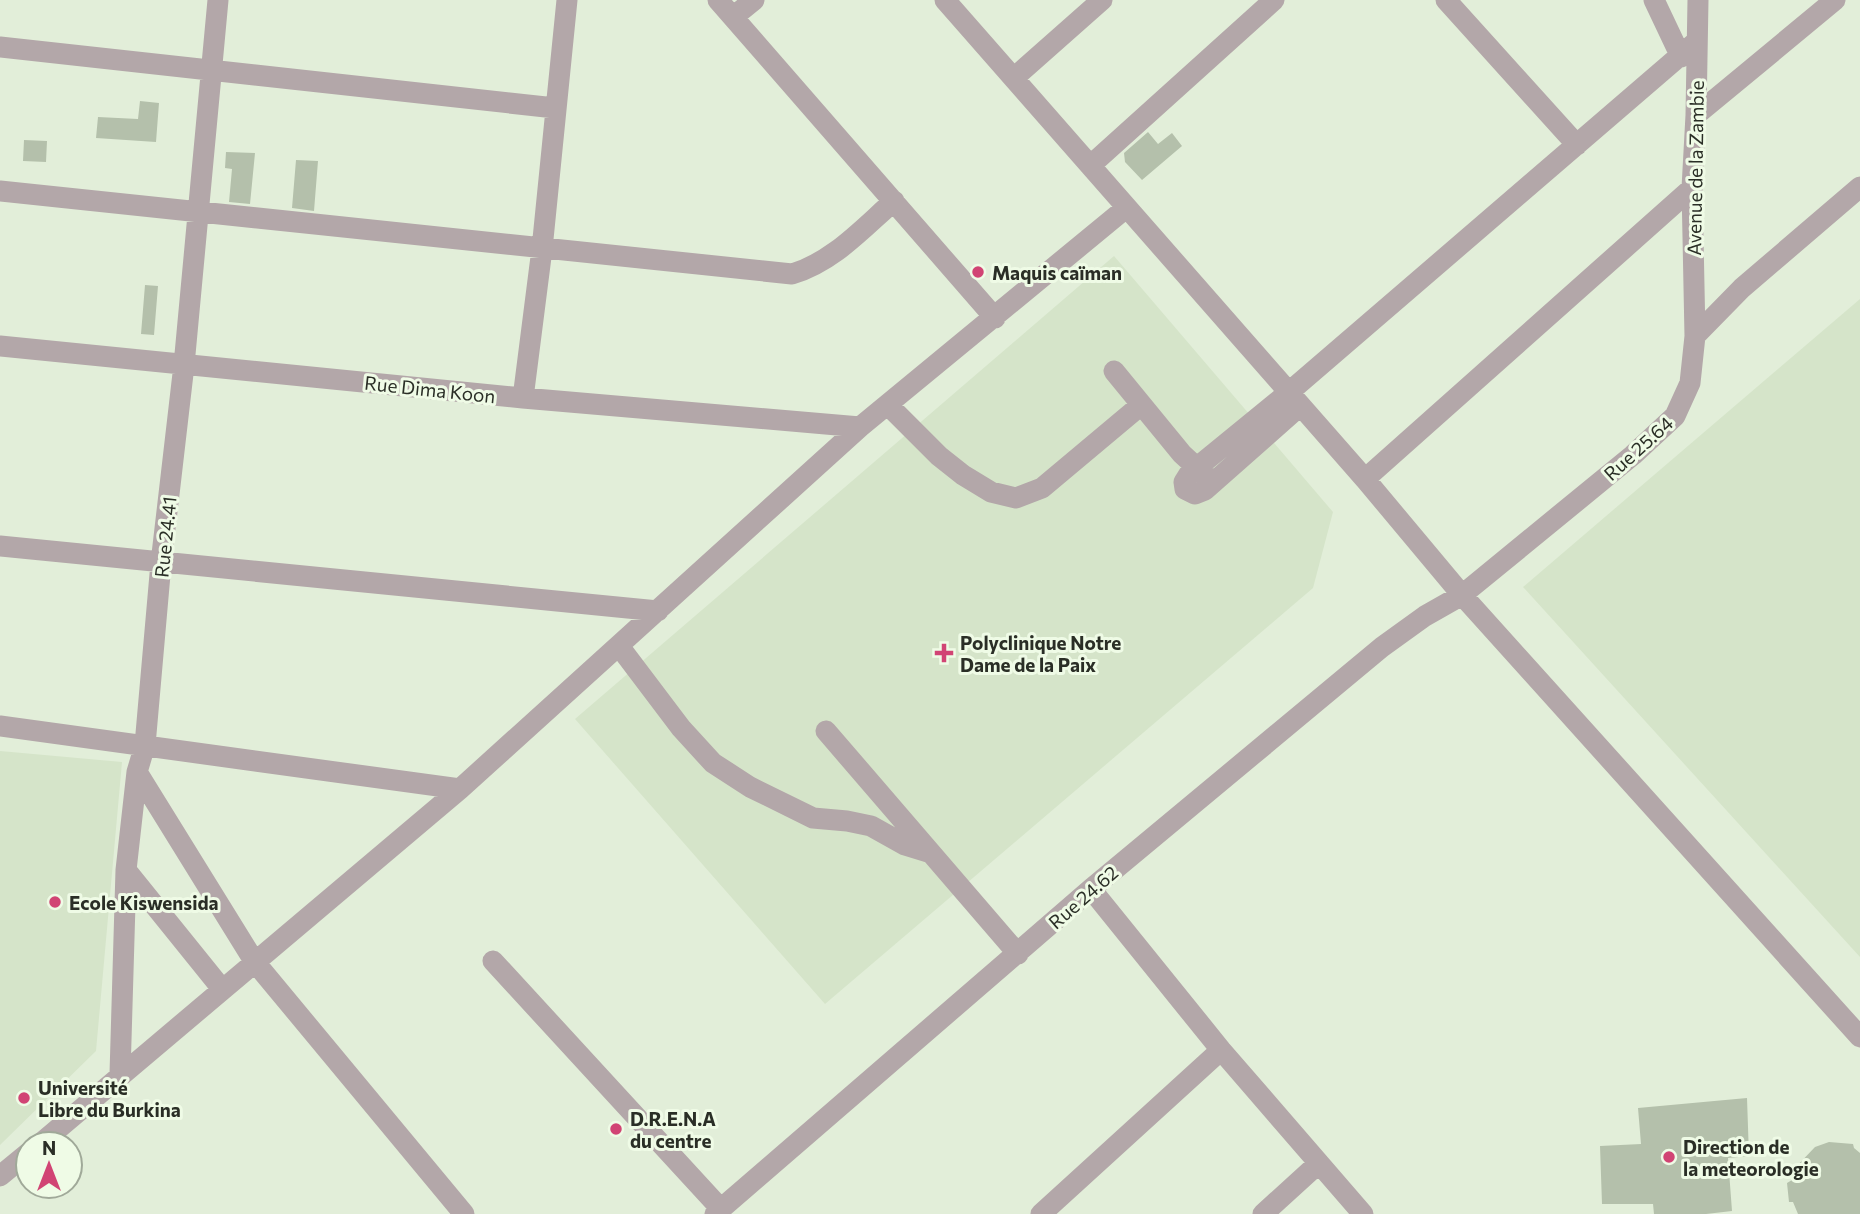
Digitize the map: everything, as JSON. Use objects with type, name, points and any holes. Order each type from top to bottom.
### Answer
[{"type":"street","name":"Rue 24.41","points":[[120,1074],[126,870],[137,772],[145,745],[218,0]]},
{"type":"street","points":[[523,398],[542,250],[567,0]]},
{"type":"street","points":[[718,0],[995,318]]},
{"type":"street","points":[[733,17],[754,0]]},
{"type":"street","points":[[946,0],[1365,479],[1462,595],[1860,1038]]},
{"type":"street","points":[[1014,77],[1102,0]]},
{"type":"street","points":[[1091,165],[1274,0]]},
{"type":"street","points":[[1446,0],[1577,145]]},
{"type":"street","points":[[1654,0],[1681,57]]},
{"type":"street","name":"Avenue de la Zambie","points":[[1695,336],[1692,188],[1698,0]]},
{"type":"street","points":[[1696,115],[1835,0]]},
{"type":"street","points":[[1114,370],[1140,405],[1213,484],[1294,399],[1697,41]]},
{"type":"street","points":[[0,47],[555,108]]},
{"type":"street","points":[[1695,336],[1742,288],[1860,187]]},
{"type":"street","points":[[1365,479],[1692,188]]},
{"type":"street","points":[[0,191],[542,250],[792,274],[811,269],[828,258],[894,201]]},
{"type":"street","points":[[56,1130],[460,789],[860,428],[1126,208]]},
{"type":"street","name":"Rue 25.64","points":[[1462,595],[1633,455],[1675,416],[1690,383],[1695,336]]},
{"type":"street","name":"Rue Dima Koon","points":[[0,346],[523,398],[860,428]]},
{"type":"street","points":[[1196,467],[1294,399]]},
{"type":"street","points":[[888,405],[939,456],[963,475],[991,492],[1016,498],[1042,488],[1140,405]]},
{"type":"street","points":[[0,546],[657,611]]},
{"type":"street","name":"Rue 24.62","points":[[718,1211],[1091,889],[1382,647],[1425,616],[1462,595]]},
{"type":"street","points":[[619,646],[681,728],[713,763],[750,788],[813,818],[871,826],[905,845],[931,853]]},
{"type":"street","points":[[0,726],[460,789]]},
{"type":"street","points":[[826,731],[1018,954]]},
{"type":"street","points":[[137,772],[254,961],[464,1214]]},
{"type":"street","points":[[126,870],[222,989]]},
{"type":"street","points":[[1091,889],[1221,1050],[1363,1214]]},
{"type":"street","points":[[493,961],[718,1211]]},
{"type":"street","points":[[1041,1214],[1221,1050]]},
{"type":"street","points":[[1263,1214],[1319,1163]]},
{"type":"street","points":[[0,1176],[14,1164]]},
{"type":"shaded area","name":"Polyclinique Notre Dame de la Paix","points":[[1114,256],[1333,512],[1313,588],[825,1004],[575,719]]},
{"type":"shaded area","points":[[1860,299],[1860,957],[1523,587]]},
{"type":"shaded area","name":"Ecole Kiswensida","points":[[0,751],[122,762],[96,1051],[0,1145]]},
{"type":"building","points":[[140,101],[159,103],[156,142],[96,138],[98,117],[138,119]]},
{"type":"building","points":[[1148,132],[1158,144],[1172,133],[1182,146],[1142,180],[1125,162],[1124,153]]},
{"type":"building","points":[[24,140],[47,141],[46,162],[23,161]]},
{"type":"building","points":[[226,152],[255,153],[250,204],[229,202],[232,169],[225,168]]},
{"type":"building","points":[[296,160],[318,161],[314,211],[292,208]]},
{"type":"building","points":[[145,285],[158,286],[154,335],[141,334]]},
{"type":"building","name":"Direction de la meteorologie","points":[[1747,1098],[1749,1156],[1728,1158],[1732,1211],[1654,1214],[1653,1204],[1602,1204],[1600,1146],[1641,1144],[1638,1108]]},
{"type":"building","points":[[1829,1142],[1853,1144],[1860,1153],[1860,1214],[1798,1214],[1793,1202],[1789,1202],[1787,1183],[1792,1180],[1794,1169],[1815,1147]]},
{"type":"place","name":"Maquis caïman","points":[[978,272]]},
{"type":"place","name":"Polyclinique Notre Dame de la Paix","points":[[944,653]]},
{"type":"place","name":"Ecole Kiswensida","points":[[55,902]]},
{"type":"place","name":"Université Libre du Burkina","points":[[24,1098]]},
{"type":"place","name":"D.R.E.N.A du centre","points":[[616,1129]]},
{"type":"place","name":"Direction de la meteorologie","points":[[1669,1157]]}]
